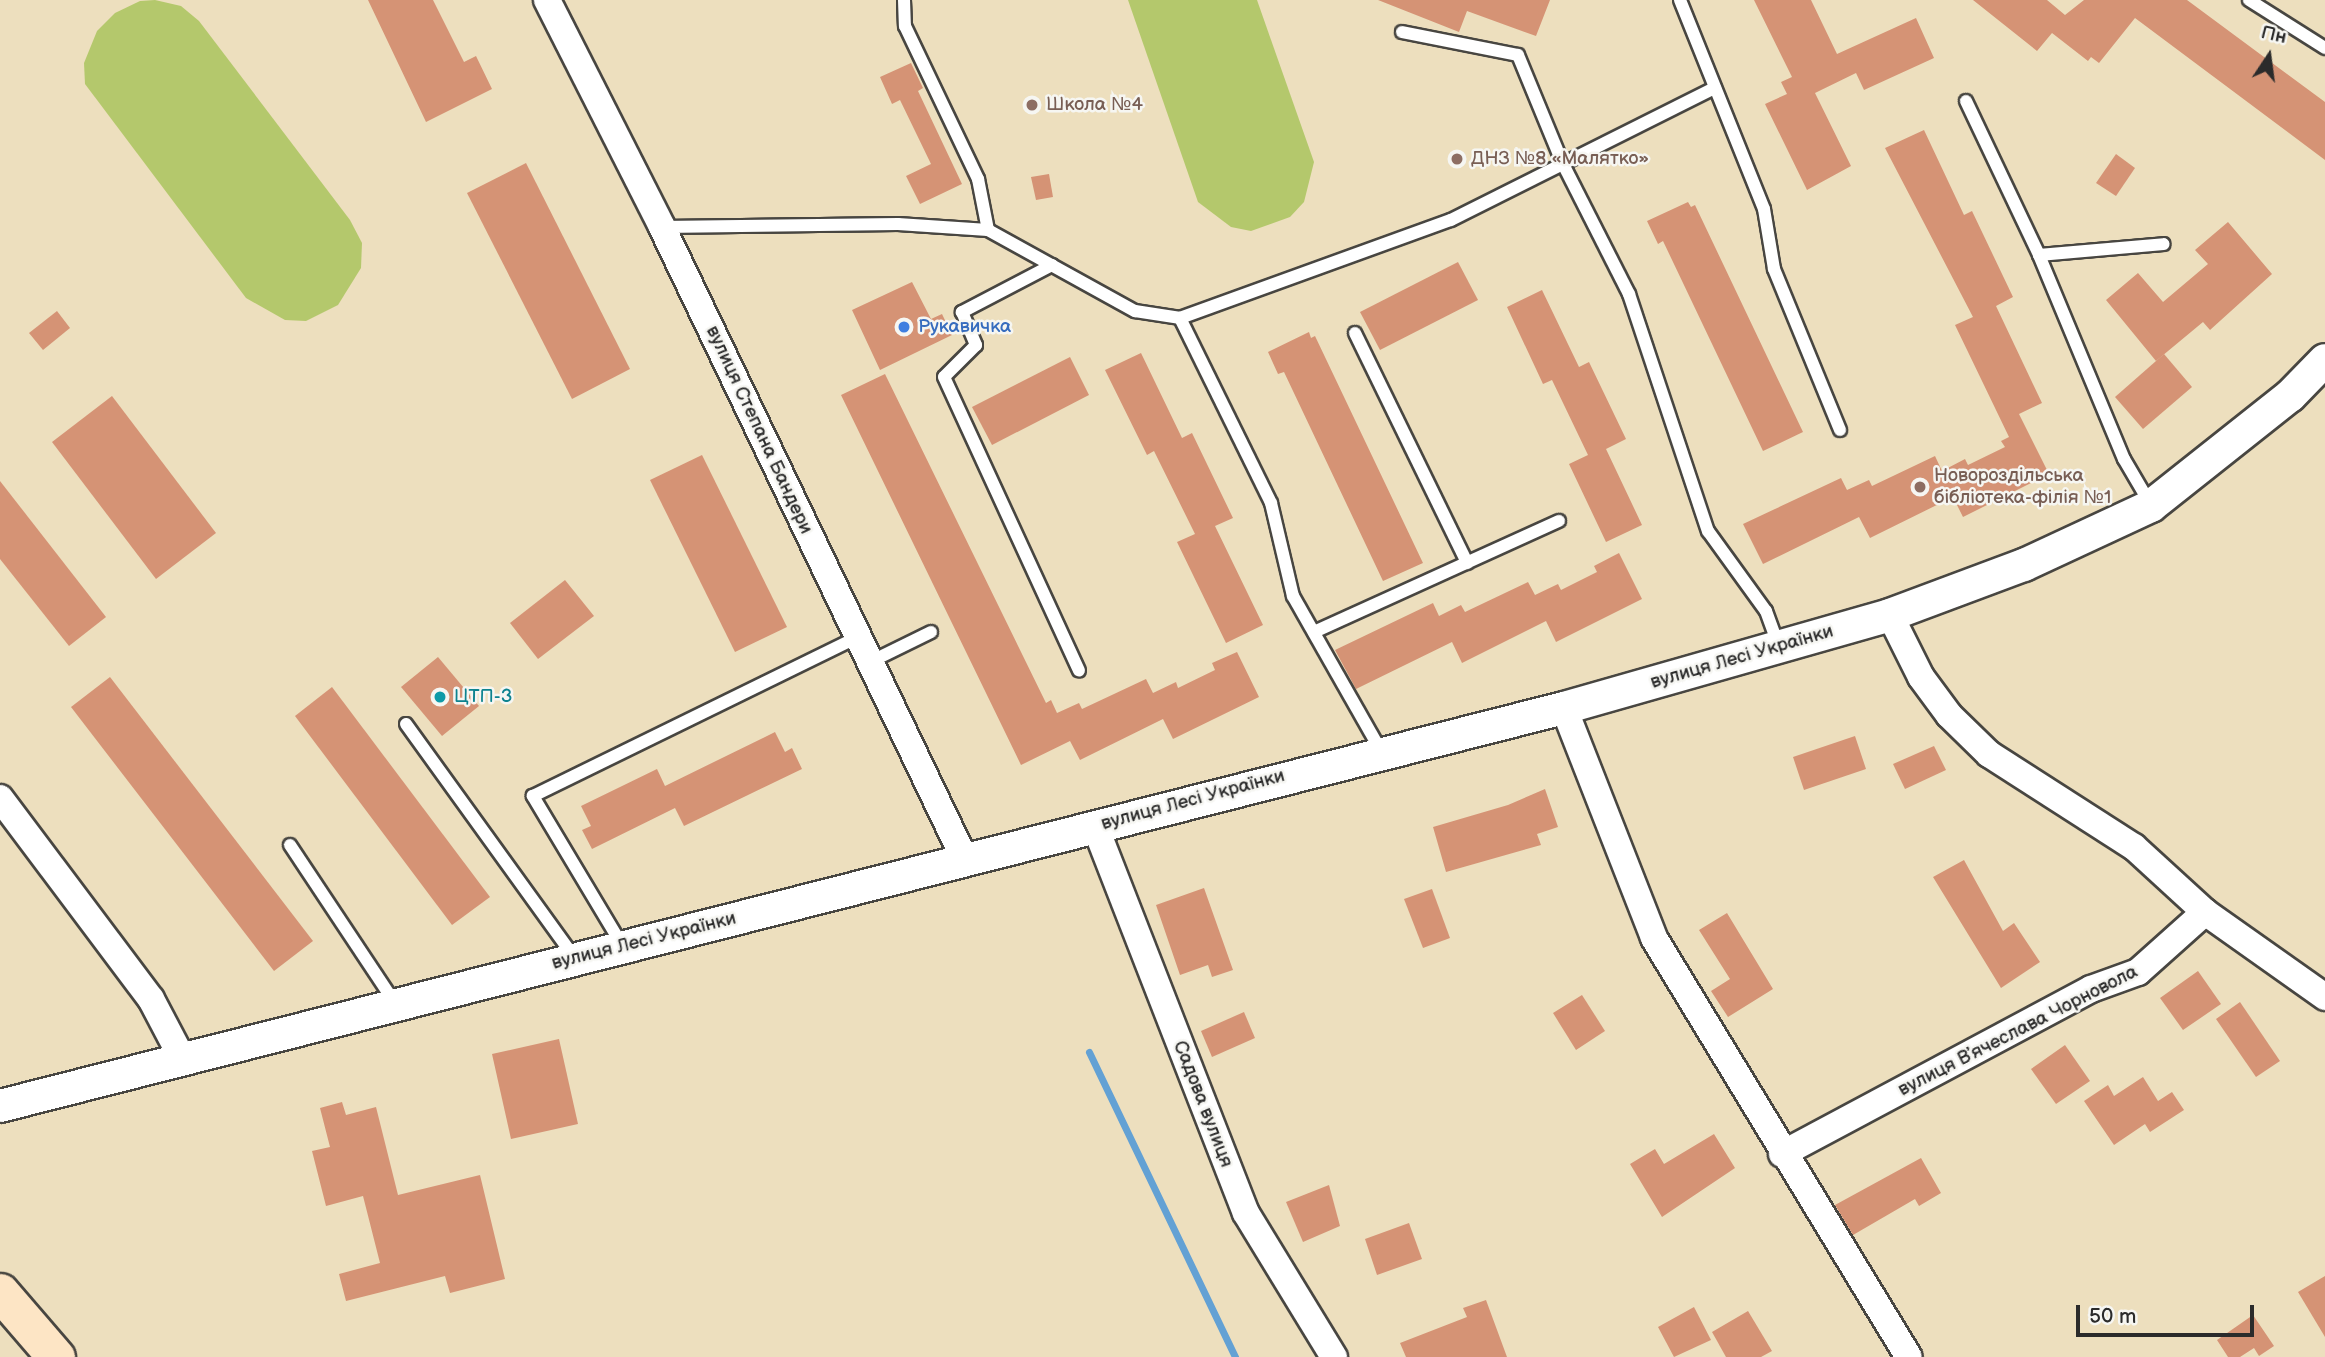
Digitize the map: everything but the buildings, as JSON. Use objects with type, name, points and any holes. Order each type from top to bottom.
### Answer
[{"type":"main road","points":[[0,1292],[56,1357]]},
{"type":"street","name":"вулиця Степана Бандери","points":[[547,0],[662,227],[966,862]]},
{"type":"street","name":"вулиця Лесі Українки","points":[[0,1106],[622,946],[1097,832],[1381,751],[1567,716],[1779,647],[1889,615],[2024,565],[2151,506],[2250,430],[2325,360]]},
{"type":"street","points":[[1889,615],[1921,677],[1948,715],[1989,754],[2134,847],[2204,912],[2325,997]]},
{"type":"street","points":[[1567,716],[1654,938],[1782,1154],[1909,1357]]},
{"type":"street","points":[[0,798],[151,999],[182,1058]]},
{"type":"street","name":"Садова вулиця","points":[[1097,832],[1245,1213],[1334,1357]]},
{"type":"street","name":"вулиця Вʼячеслава Чорновола","points":[[1782,1154],[2091,989],[2138,972],[2204,912]]},
{"type":"lane","points":[[904,0],[905,26],[978,179],[988,230]]},
{"type":"lane","points":[[1680,0],[1763,209],[1773,269],[1840,430]]},
{"type":"lane","points":[[2249,0],[2325,48]]},
{"type":"lane","points":[[1402,32],[1518,55],[1563,164],[1629,294],[1708,530],[1766,611],[1779,647]]},
{"type":"lane","points":[[662,227],[898,224],[988,230],[1135,311],[1180,318],[1451,220],[1715,88]]},
{"type":"lane","points":[[1966,101],[2039,255],[2124,459],[2151,506]]},
{"type":"lane","points":[[2039,255],[2164,244]]},
{"type":"lane","points":[[1052,265],[962,312],[976,345],[944,377],[1079,670]]},
{"type":"lane","points":[[1180,318],[1271,503],[1293,596],[1381,751]]},
{"type":"lane","points":[[1355,332],[1467,563]]},
{"type":"lane","points":[[1314,632],[1559,521]]},
{"type":"lane","points":[[870,662],[931,632]]},
{"type":"lane","points":[[622,946],[533,796],[857,637]]},
{"type":"lane","points":[[406,724],[575,958]]},
{"type":"lane","points":[[290,845],[395,1003]]},
{"type":"green space","points":[[155,0],[181,6],[199,21],[350,220],[362,243],[361,268],[338,305],[306,321],[285,320],[246,298],[85,84],[84,63],[97,31],[115,13],[140,1]]},
{"type":"green space","points":[[1128,0],[1257,0],[1314,162],[1304,202],[1290,217],[1251,231],[1231,227],[1198,202]]},
{"type":"waterway","points":[[1089,1052],[1235,1357]]},
{"type":"place","name":"Школа №4","points":[[1032,105]]},
{"type":"place","name":"ДНЗ №8 «Малятко»","points":[[1457,159]]},
{"type":"place","name":"Рукавичка","points":[[904,327]]},
{"type":"place","name":"Новороздільська бібліотека-філія №1","points":[[1920,487]]},
{"type":"place","name":"ЦТП-3","points":[[440,697]]}]
